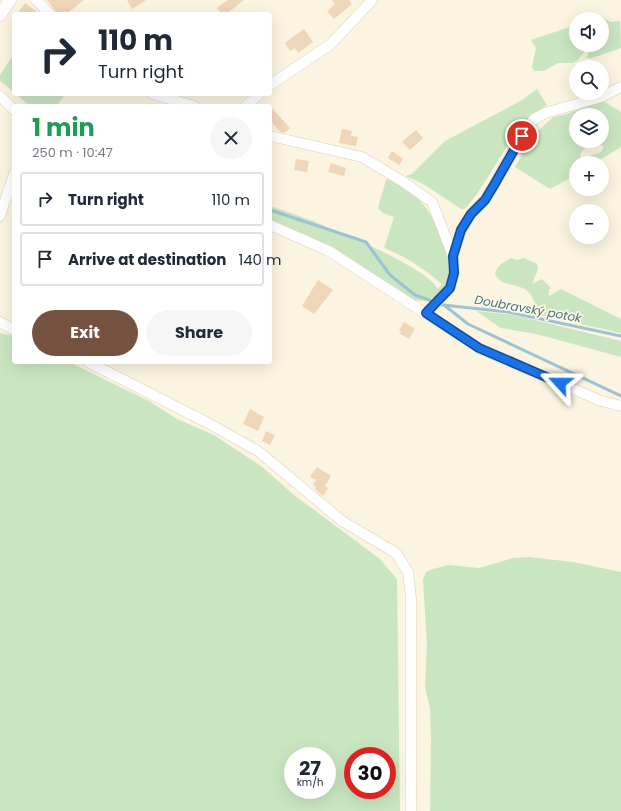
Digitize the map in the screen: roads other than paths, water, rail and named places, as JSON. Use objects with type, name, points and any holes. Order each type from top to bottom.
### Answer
[{"type":"street","points":[[0,14],[10,0]]},
{"type":"street","points":[[36,0],[48,12]]},
{"type":"street","points":[[272,84],[331,44],[372,0]]},
{"type":"street","points":[[453,256],[461,230],[471,214],[485,200],[517,143],[534,119],[545,112],[578,104],[621,87]]},
{"type":"street","points":[[0,96],[12,108]]},
{"type":"street","points":[[161,96],[187,104]]},
{"type":"street","points":[[248,104],[257,96]]},
{"type":"street","points":[[272,136],[362,157],[402,181],[432,202],[453,256],[454,273],[450,288],[426,313]]},
{"type":"street","points":[[0,216],[12,180]]},
{"type":"street","points":[[272,226],[329,251],[479,348],[601,400],[621,406]]},
{"type":"street","points":[[0,322],[12,329]]},
{"type":"street","points":[[92,364],[208,423],[258,451],[342,520],[396,553],[408,572],[411,598],[411,811]]},
{"type":"waterway","name":"Doubravský potok","points":[[272,211],[366,242],[390,275],[415,295],[443,305],[508,312],[621,336]]},
{"type":"waterway","points":[[444,305],[468,324],[621,396]]}]
